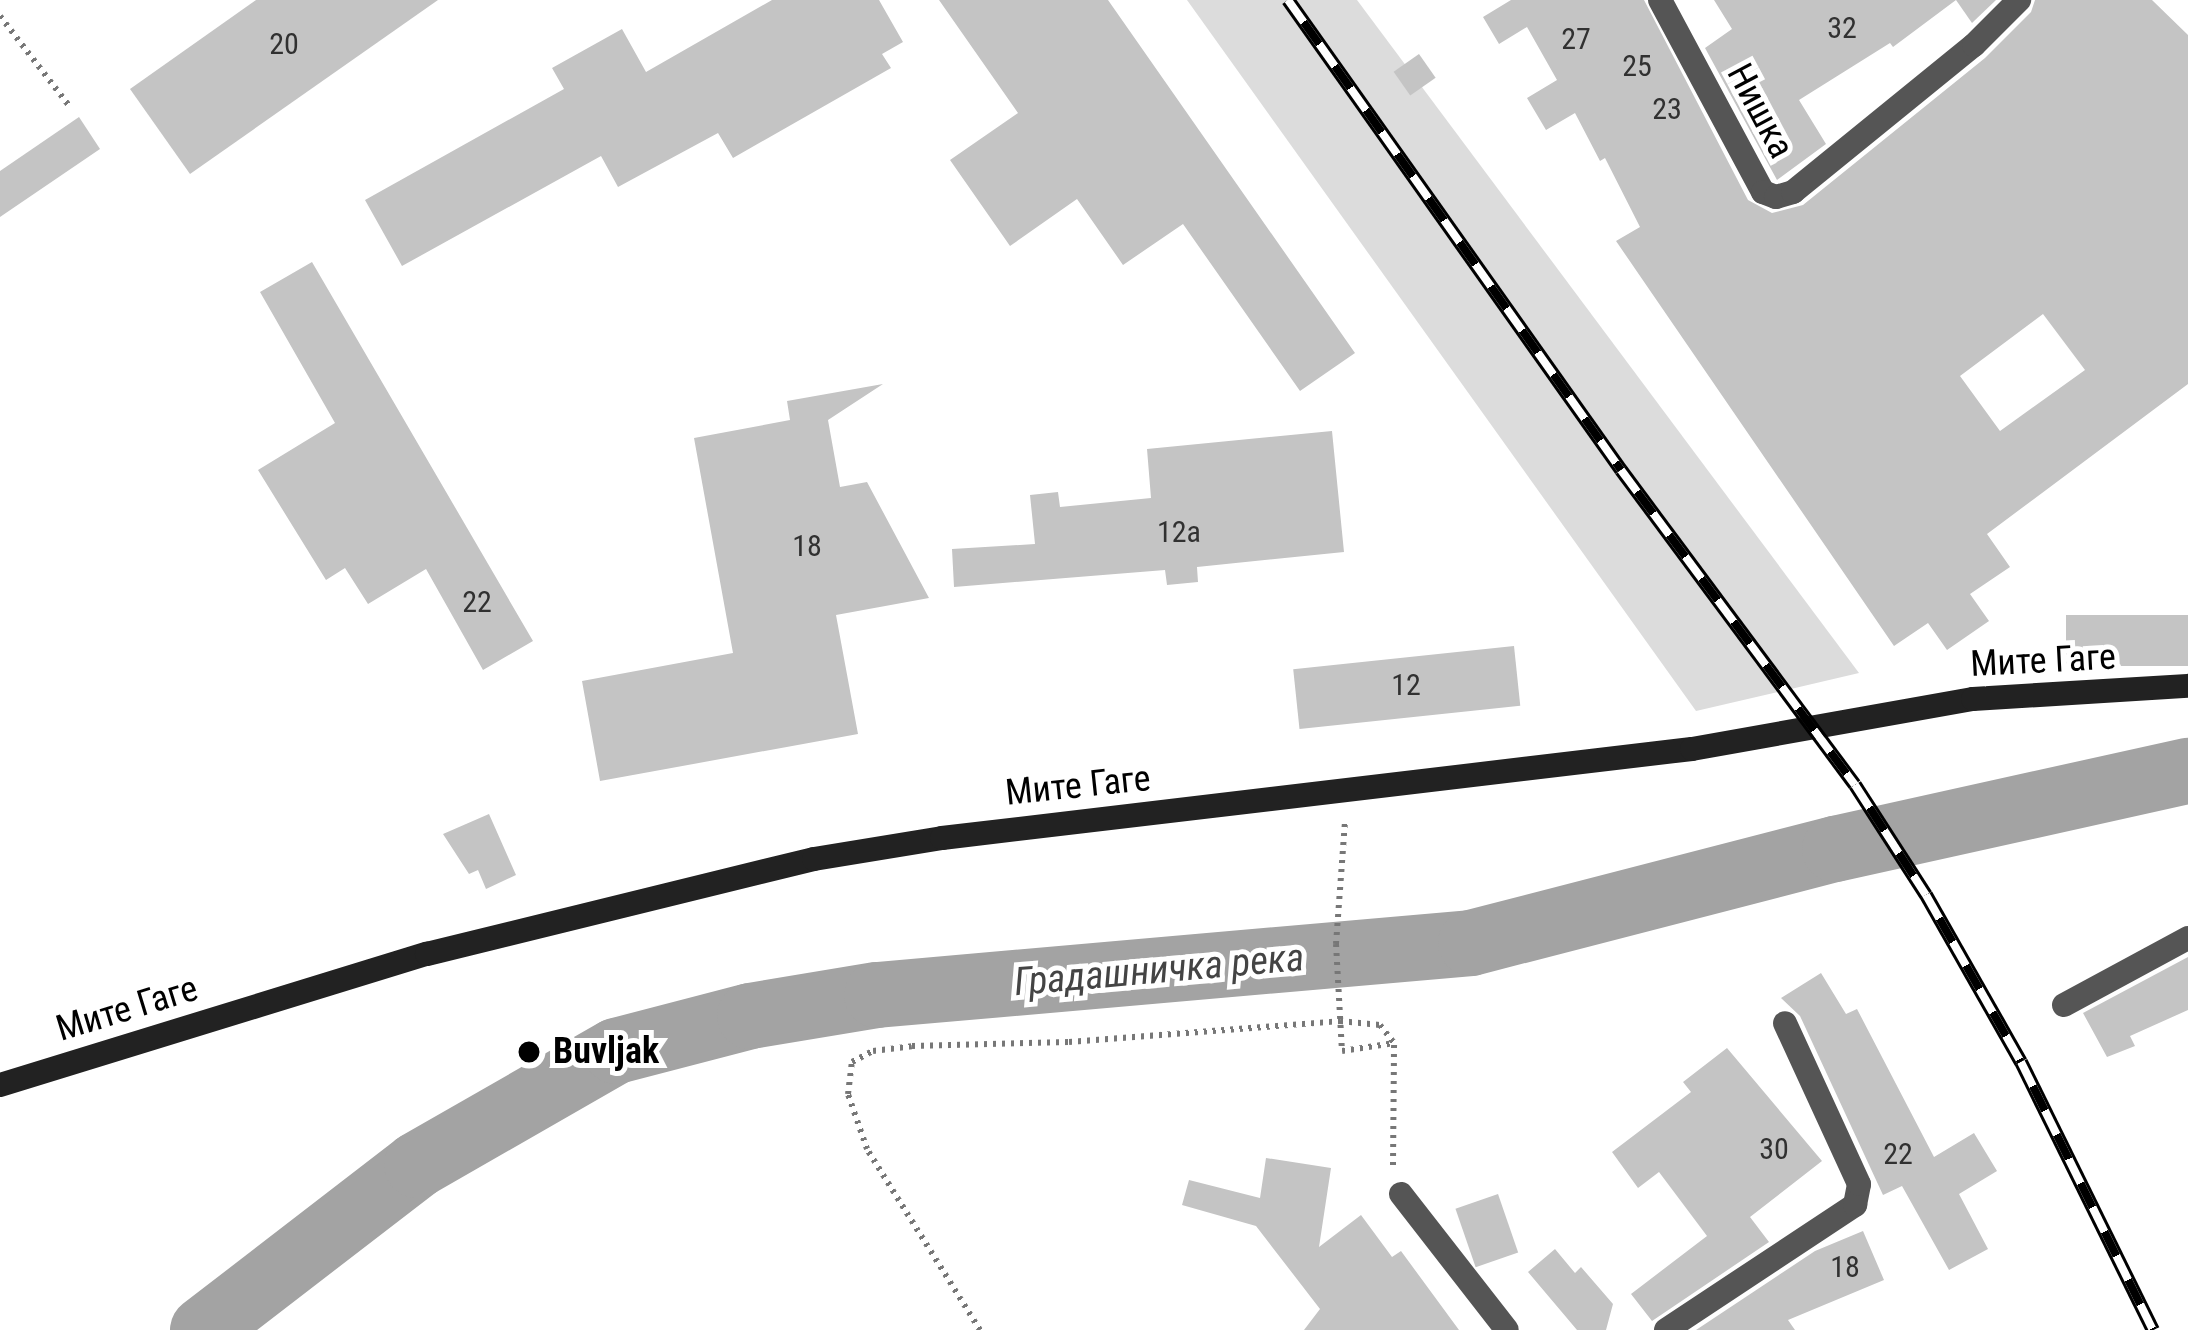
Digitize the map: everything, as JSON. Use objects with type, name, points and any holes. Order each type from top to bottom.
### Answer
[{"type":"main road","name":"Мите Гаге","points":[[0,1085],[427,954],[723,878],[942,838],[1692,748],[1973,699],[2188,686]]},
{"type":"street","name":"Нишка","points":[[1660,0],[1763,192],[1776,197],[1793,192],[1974,45],[2019,0]]},
{"type":"street","points":[[2064,1005],[2188,938]]},
{"type":"street","points":[[1666,1330],[1855,1205],[1859,1184],[1785,1023]]},
{"type":"street","points":[[1401,1194],[1507,1330]]},
{"type":"path","points":[[0,16],[70,107]]},
{"type":"path","points":[[1347,792],[1336,944],[1342,1051],[1394,1042]]},
{"type":"path","points":[[980,1330],[868,1149],[848,1094],[852,1062],[873,1051],[1070,1042],[1340,1021],[1380,1025],[1394,1042],[1391,1156],[1401,1194]]},
{"type":"shaded area","points":[[1187,0],[1357,0],[1859,673],[1696,711]]},
{"type":"building","points":[[256,0],[438,0],[190,174],[130,89]]},
{"type":"building","points":[[772,0],[879,0],[903,42],[882,54],[891,68],[733,158],[718,133],[618,187],[601,156],[402,266],[365,200],[564,89],[552,68],[622,29],[646,72]]},
{"type":"building","points":[[939,0],[1108,0],[1355,353],[1300,391],[1183,224],[1123,265],[1077,199],[1010,246],[950,160],[1018,113]]},
{"type":"building","points":[[1511,0],[1644,0],[1748,200],[1772,213],[1803,205],[1985,58],[2031,12],[2035,0],[2152,0],[2188,35],[2188,384],[1987,534],[2010,567],[1970,594],[1989,621],[1947,650],[1928,623],[1894,646],[1616,241],[1640,227],[1605,158],[1600,161],[1575,113],[1546,130],[1527,98],[1557,80],[1527,27],[1499,44],[1483,17]],"holes":[[[2043,314],[2085,370],[2000,431],[1960,376]]]},
{"type":"building","points":[[1714,0],[1956,0],[1893,47],[1890,43],[1799,100],[1826,144],[1777,180],[1705,48],[1732,29]]},
{"type":"building","points":[[1956,0],[1996,0],[1972,23]]},
{"type":"building","points":[[1419,54],[1436,78],[1410,96],[1394,72]]},
{"type":"building","points":[[79,117],[100,149],[0,217],[0,171]]},
{"type":"building","points":[[312,262],[533,641],[483,670],[426,569],[368,604],[345,568],[326,580],[258,470],[335,423],[260,292]]},
{"type":"building","points":[[883,384],[828,420],[840,487],[867,482],[929,598],[836,615],[858,734],[600,781],[582,681],[733,653],[694,438],[790,420],[787,401]]},
{"type":"building","points":[[1332,431],[1344,552],[1197,567],[1198,582],[1167,585],[1165,570],[954,587],[952,549],[1035,544],[1030,495],[1058,492],[1060,507],[1151,498],[1147,449]]},
{"type":"building","points":[[2066,615],[2188,615],[2188,666],[2066,666]]},
{"type":"building","points":[[1514,646],[1520,706],[1299,729],[1293,669]]},
{"type":"building","points":[[489,814],[516,875],[486,889],[478,870],[469,874],[443,834]]},
{"type":"building","points":[[2188,957],[2188,1010],[2130,1036],[2135,1046],[2107,1057],[2083,1013]]},
{"type":"building","points":[[1821,973],[1846,1014],[1857,1009],[1934,1157],[1974,1133],[1997,1171],[1959,1194],[1988,1249],[1949,1270],[1902,1186],[1883,1195],[1800,1016],[1781,998]]},
{"type":"building","points":[[1727,1048],[1822,1161],[1750,1217],[1769,1242],[1652,1321],[1631,1294],[1707,1236],[1659,1172],[1638,1188],[1612,1152],[1691,1092],[1683,1082]]},
{"type":"building","points":[[1266,1158],[1331,1168],[1319,1247],[1361,1215],[1392,1257],[1401,1251],[1459,1330],[1304,1330],[1320,1309],[1256,1226],[1182,1205],[1189,1180],[1260,1198]]},
{"type":"building","points":[[1498,1194],[1518,1253],[1476,1267],[1455,1209]]},
{"type":"building","points":[[1863,1231],[1884,1280],[1788,1320],[1795,1330],[1696,1330],[1815,1251]]},
{"type":"building","points":[[1555,1249],[1575,1273],[1581,1267],[1613,1304],[1606,1330],[1577,1330],[1528,1272]]},
{"type":"waterway","name":"Градашничка река","points":[[203,1330],[417,1165],[616,1051],[750,1016],[877,995],[1471,943],[1835,849],[2188,771]]},
{"type":"railway","points":[[1288,0],[1621,470],[1855,785],[1926,895],[2021,1062],[2153,1330]]},
{"type":"place","name":"Buvljak","points":[[529,1052]]}]
